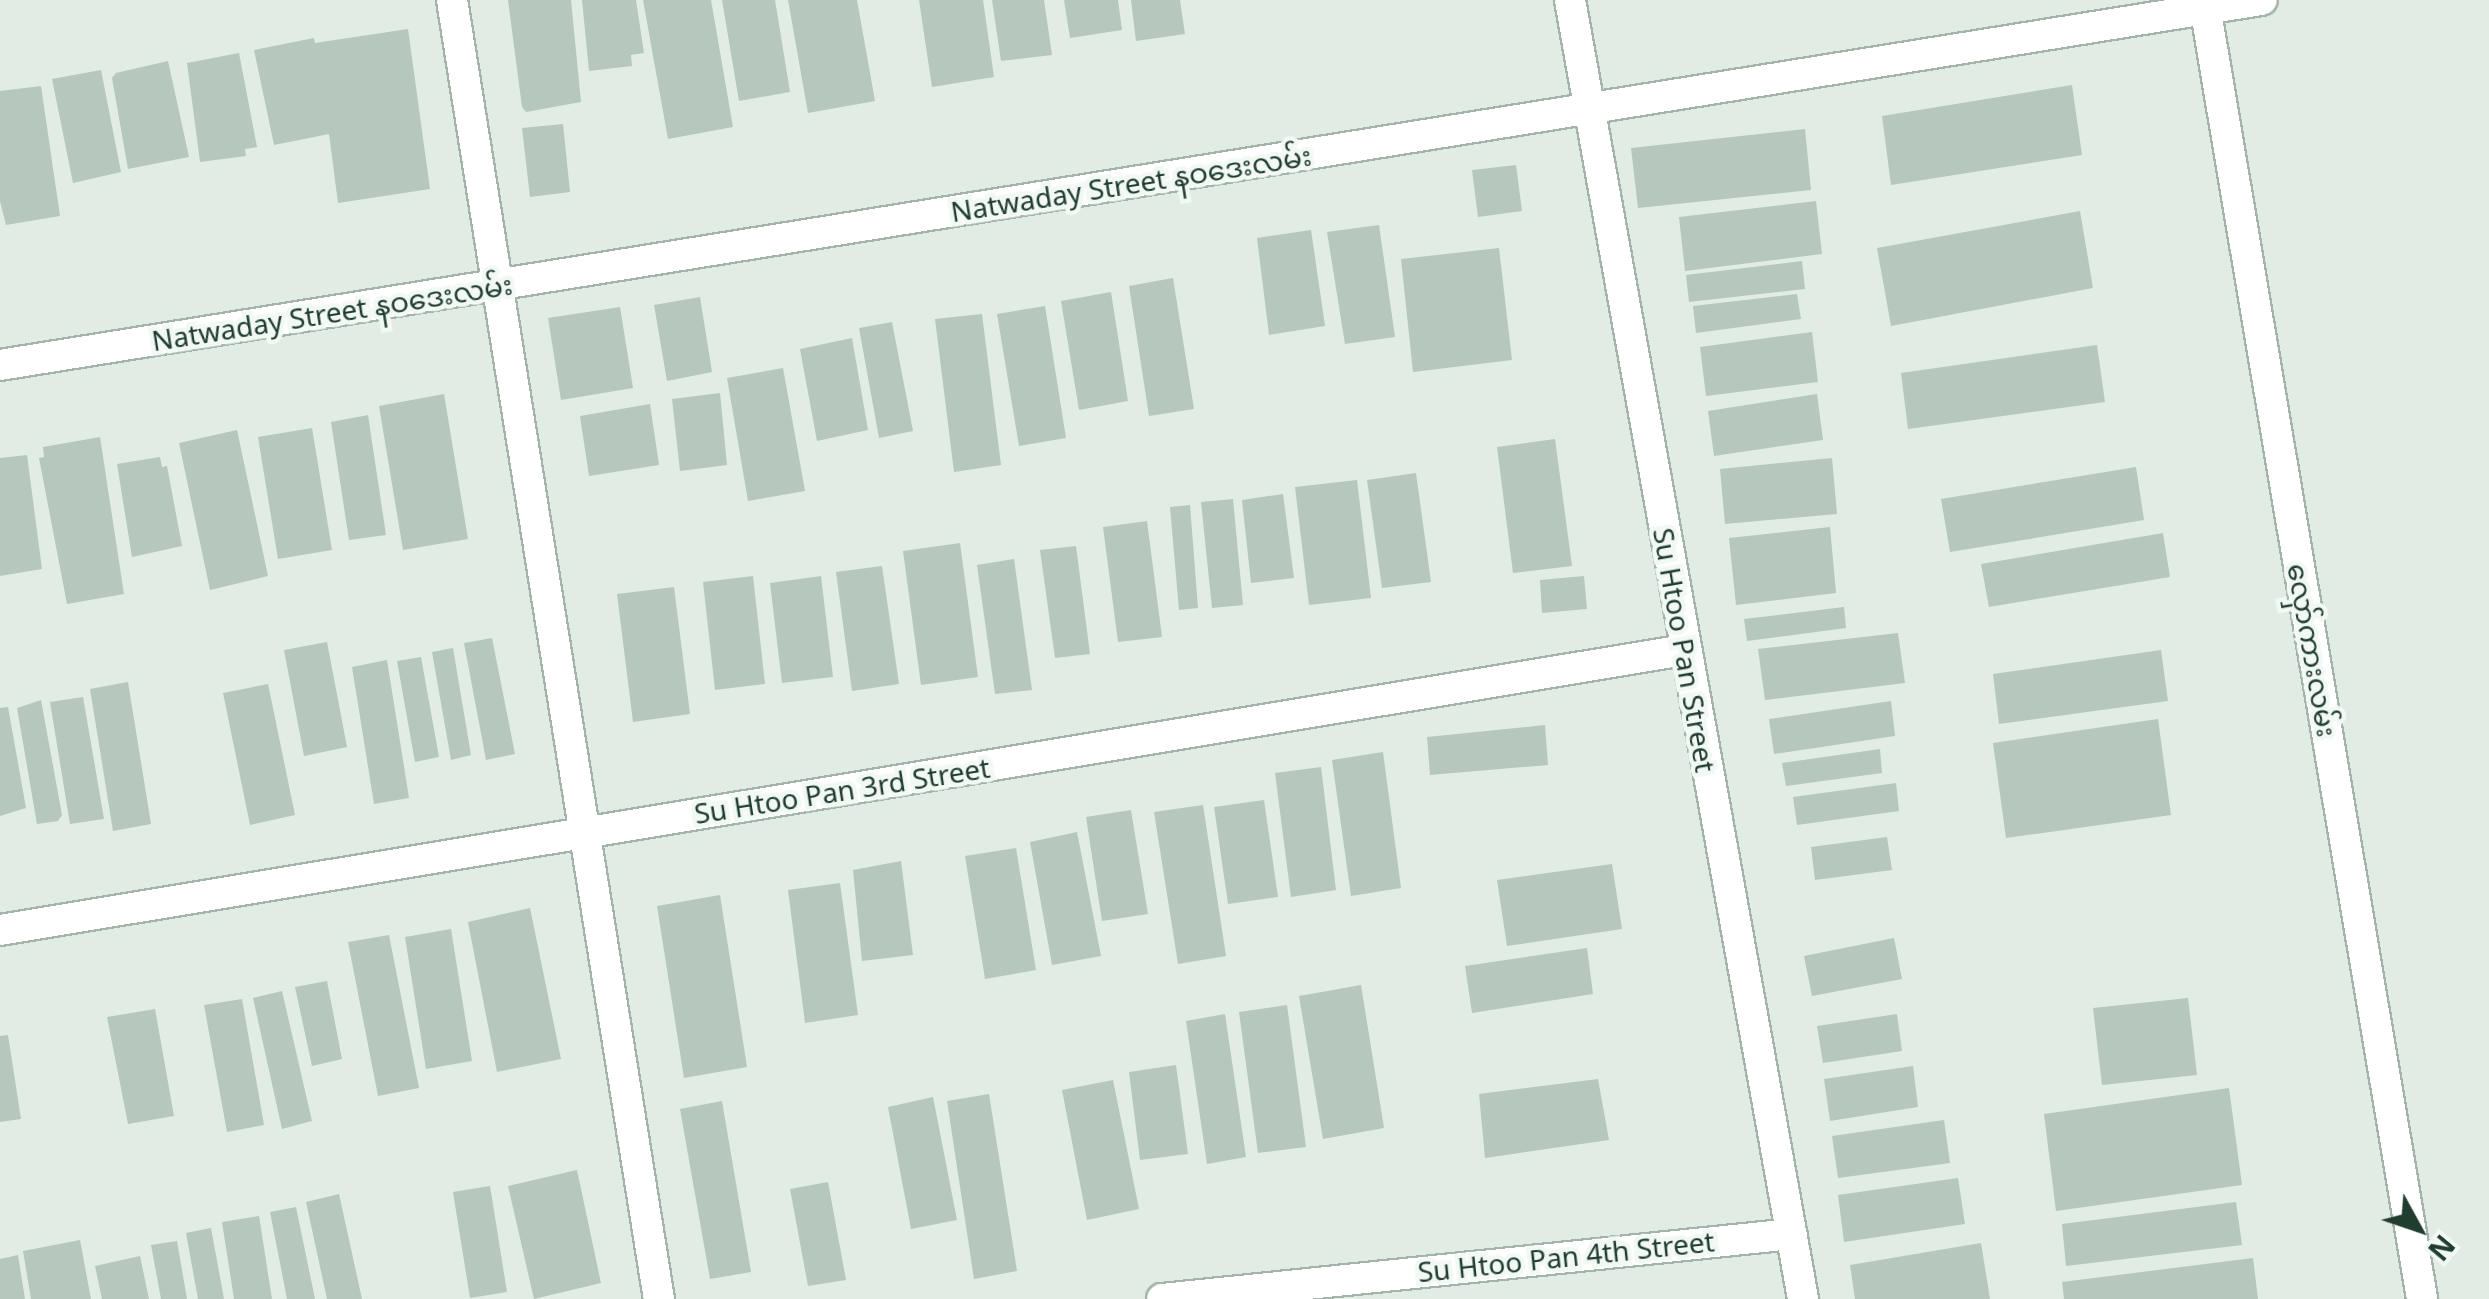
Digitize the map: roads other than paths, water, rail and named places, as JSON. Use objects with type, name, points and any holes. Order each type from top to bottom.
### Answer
[{"type":"street","points":[[452,0],[659,1299]]},
{"type":"street","name":"Su Htoo Pan Street","points":[[1570,0],[1802,1299]]},
{"type":"street","name":"Natwaday Street နဝဒေးလမ်း","points":[[0,365],[1589,109],[2205,5],[2262,0]]},
{"type":"street","name":"လှော်ကားလမ်း","points":[[2205,5],[2422,1299]]},
{"type":"street","name":"Su Htoo Pan 3rd Street","points":[[0,930],[1684,650]]},
{"type":"street","name":"Su Htoo Pan 4th Street","points":[[1162,1299],[1792,1234]]}]
